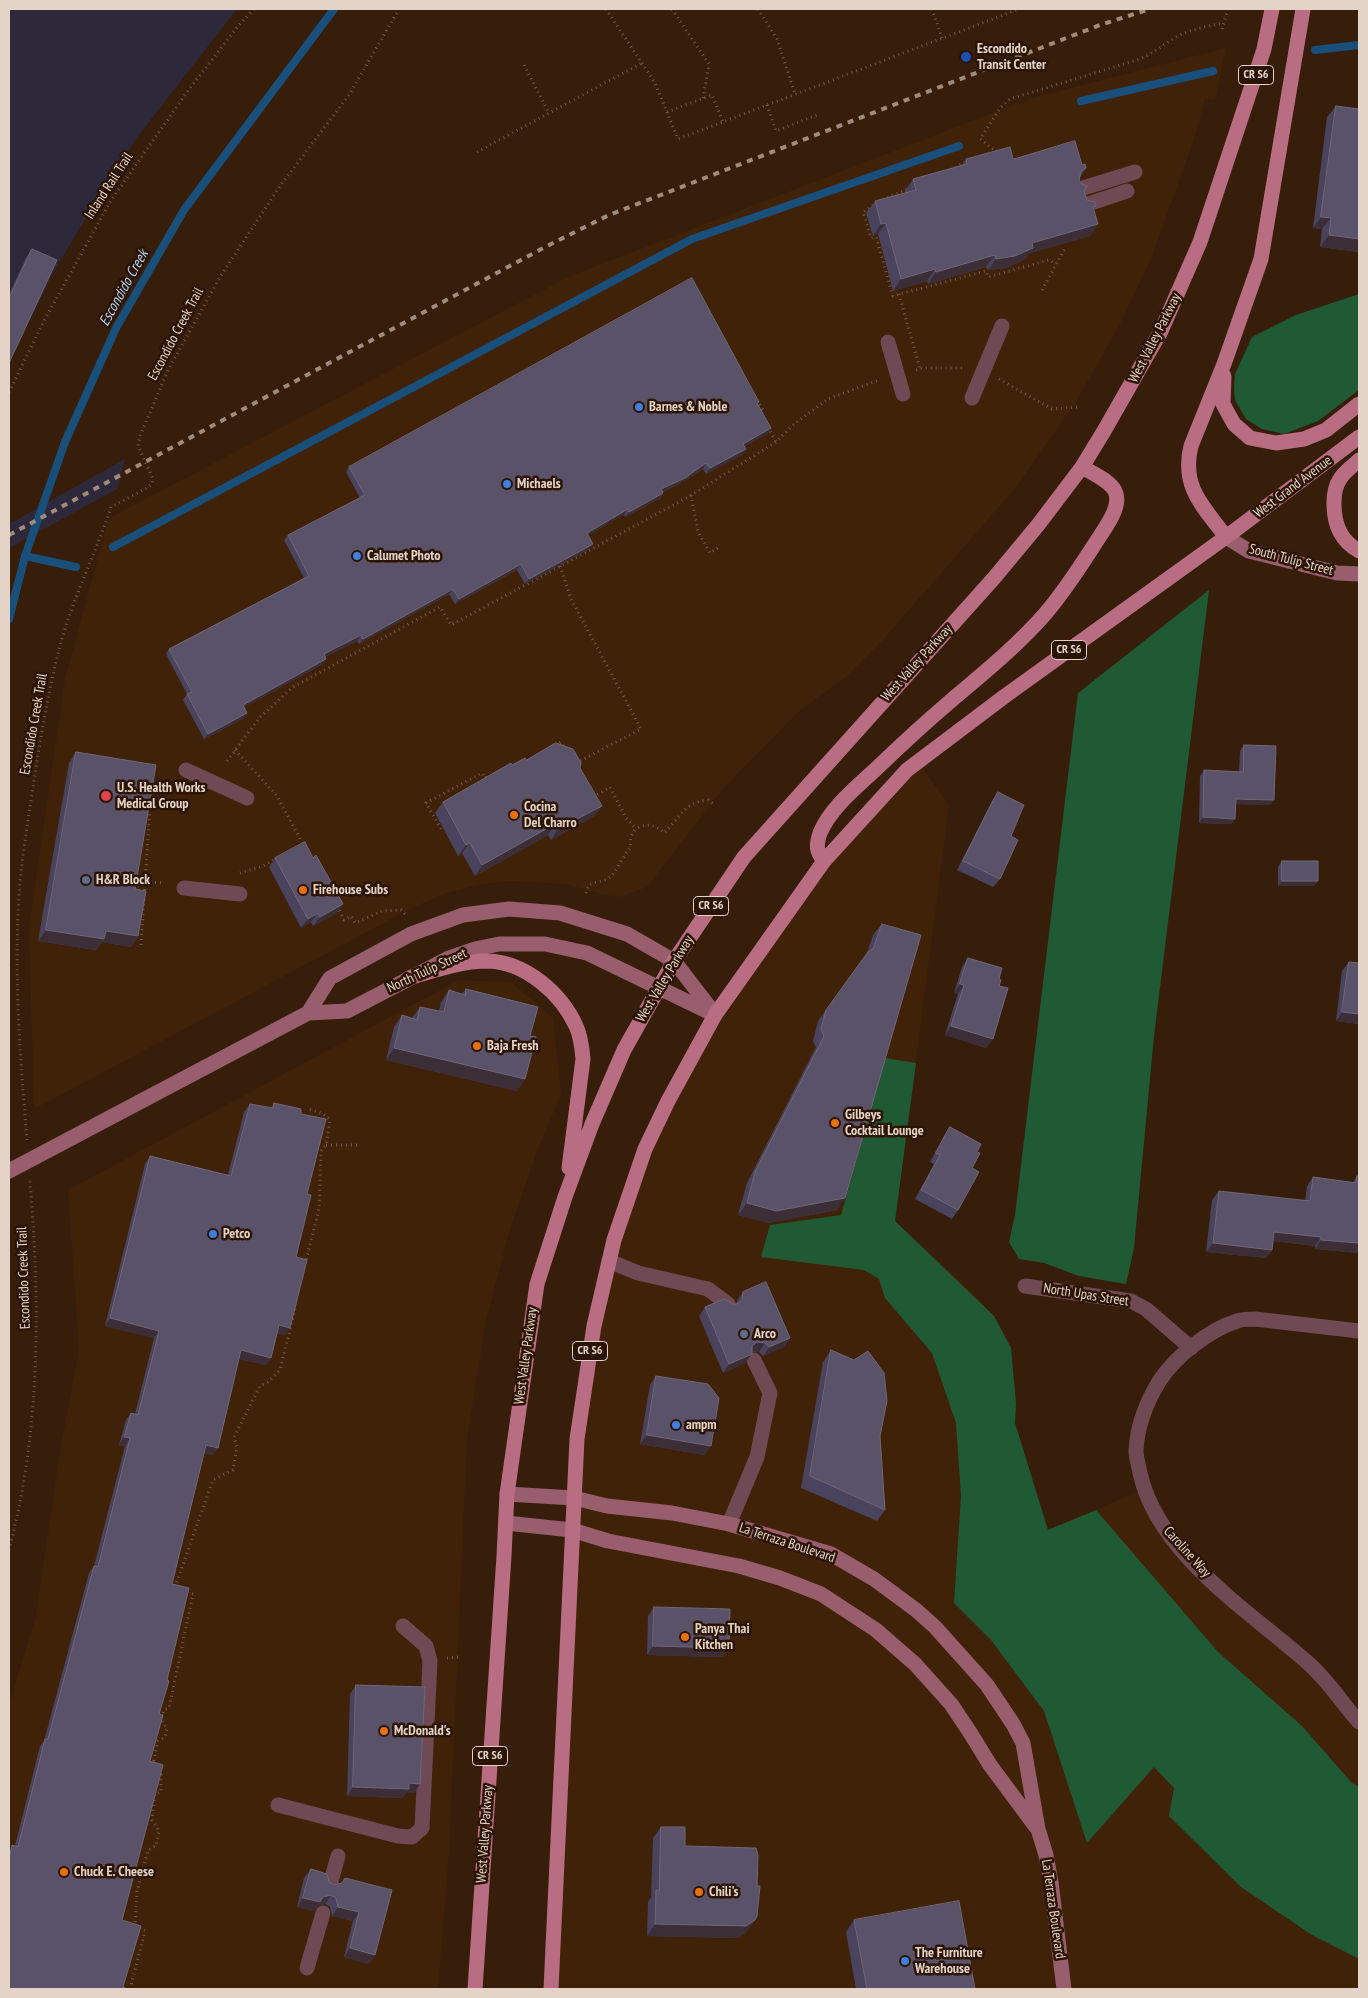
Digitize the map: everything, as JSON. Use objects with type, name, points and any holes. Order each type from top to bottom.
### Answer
[{"type":"main road","name":"West Valley Parkway","points":[[475,1989],[507,1494],[537,1284],[565,1197],[592,1124],[624,1050],[674,962],[744,856],[994,578],[1038,525],[1082,467],[1161,331],[1200,242],[1264,49],[1272,9]]},
{"type":"main road","points":[[1226,537],[1192,489],[1188,475],[1188,458],[1190,446],[1224,364],[1261,259],[1304,9]]},
{"type":"main road","points":[[1224,364],[1223,404],[1234,424],[1250,438],[1276,443],[1304,439],[1326,430],[1359,404]]},
{"type":"main road","name":"West Grand Avenue","points":[[1226,537],[1359,437]]},
{"type":"main road","points":[[1359,460],[1340,479],[1336,489],[1335,511],[1339,532],[1359,551]]},
{"type":"main road","points":[[824,861],[816,848],[820,833],[830,815],[843,800],[923,725],[1006,653],[1046,613],[1108,524],[1117,503],[1116,492],[1108,483],[1082,467]]},
{"type":"main road","name":"CR S6","points":[[551,1989],[577,1439],[594,1326],[609,1261],[624,1207],[645,1149],[715,1015],[824,861],[907,770],[918,760],[1226,537]]},
{"type":"main road","points":[[410,978],[470,962],[504,963],[533,976],[564,1007],[578,1032],[583,1059],[565,1197]]},
{"type":"street","points":[[1080,189],[1135,172]]},
{"type":"street","points":[[1085,205],[1127,191]]},
{"type":"street","points":[[972,398],[1002,326]]},
{"type":"street","points":[[888,342],[903,394]]},
{"type":"street","name":"South Tulip Street","points":[[1226,537],[1248,551],[1338,573],[1359,574]]},
{"type":"street","points":[[186,770],[247,798]]},
{"type":"street","points":[[184,888],[240,894]]},
{"type":"street","points":[[308,1013],[330,978],[410,934],[463,915],[509,909],[560,913],[627,934],[674,962],[715,1015]]},
{"type":"street","name":"North Tulip Street","points":[[20,1165],[308,1013],[348,1011],[449,958],[475,949],[499,944],[545,944],[587,953],[715,1015]]},
{"type":"street","points":[[609,1261],[638,1272],[708,1289],[728,1304]]},
{"type":"street","name":"North Upas Street","points":[[1025,1286],[1131,1301],[1146,1309],[1190,1348]]},
{"type":"street","name":"Caroline Way","points":[[1359,1331],[1255,1319],[1238,1320],[1220,1328],[1190,1348],[1169,1366],[1151,1395],[1140,1424],[1136,1452],[1144,1489],[1162,1526],[1194,1563],[1235,1602],[1310,1664],[1359,1722]]},
{"type":"street","points":[[729,1524],[758,1457],[770,1393],[754,1360]]},
{"type":"street","name":"La Terraza Boulevard","points":[[507,1494],[574,1498],[607,1506],[672,1513],[729,1524],[830,1554],[896,1594],[936,1627],[987,1685],[1013,1724],[1023,1743],[1038,1829],[1046,1855],[1051,1882],[1064,1989]]},
{"type":"street","name":"La Terraza Boulevard","points":[[506,1523],[572,1530],[608,1541],[739,1566],[780,1578],[828,1599],[876,1630],[915,1664],[951,1704],[972,1734],[990,1765],[1038,1829]]},
{"type":"street","points":[[278,1805],[398,1836],[412,1837],[422,1828],[430,1661],[426,1646],[403,1626]]},
{"type":"street","points":[[330,1885],[338,1856]]},
{"type":"street","points":[[307,1968],[322,1913]]},
{"type":"path","name":"Inland Rail Trail","points":[[9,392],[45,319],[110,202],[187,92],[238,26],[254,9]]},
{"type":"path","name":"Escondido Creek Trail","points":[[9,1550],[18,1513],[36,1379],[37,1310],[35,1247],[20,1165],[19,894],[43,722],[64,634],[111,507],[152,484],[153,479],[138,446],[140,436],[168,370],[181,345],[220,277],[280,186],[349,95],[399,9]]},
{"type":"path","points":[[606,9],[655,83],[678,139],[1019,9]]},
{"type":"path","points":[[672,9],[709,64],[703,99]]},
{"type":"path","points":[[758,9],[777,39],[795,94]]},
{"type":"path","points":[[932,9],[942,38]]},
{"type":"path","points":[[1222,29],[1228,9]]},
{"type":"path","points":[[989,154],[998,152],[980,139],[1001,107],[1010,99],[1137,60],[1154,53],[1188,32],[1224,23]]},
{"type":"path","points":[[477,152],[642,63]]},
{"type":"path","points":[[524,65],[549,113]]},
{"type":"path","points":[[667,112],[712,96],[723,122]]},
{"type":"path","points":[[767,105],[776,130],[817,115]]},
{"type":"path","points":[[948,172],[960,163],[972,159]]},
{"type":"path","points":[[912,187],[888,196],[863,212],[871,238],[876,237],[893,296],[986,271],[988,277],[1049,260],[1056,264]]},
{"type":"path","points":[[1042,290],[1065,248]]},
{"type":"path","points":[[899,294],[920,369]]},
{"type":"path","points":[[227,761],[260,717],[293,687],[440,607],[451,625],[691,495],[776,442],[794,424],[828,399],[865,384],[920,369],[967,368],[1005,381],[1052,409],[1078,407]]},
{"type":"path","points":[[754,394],[763,410],[760,412],[776,442]]},
{"type":"path","points":[[691,495],[698,532],[710,553],[718,548]]},
{"type":"path","points":[[560,566],[571,599],[641,728],[573,765]]},
{"type":"path","points":[[553,746],[561,742],[565,750]]},
{"type":"path","points":[[235,750],[277,796],[308,853]]},
{"type":"path","points":[[441,829],[426,803],[482,773],[485,778],[492,774]]},
{"type":"path","points":[[591,798],[610,787],[626,818],[636,829]]},
{"type":"path","points":[[141,945],[151,788]]},
{"type":"path","points":[[586,893],[589,885],[607,879],[615,873],[620,861],[630,847],[630,837],[636,829],[648,824],[659,827],[664,833],[686,808],[705,800],[715,805]]},
{"type":"path","points":[[335,904],[344,920],[351,916],[355,922],[388,910],[402,910],[406,915]]},
{"type":"path","points":[[305,1266],[319,1209],[321,1151],[326,1145],[330,1120],[322,1114],[307,1108]]},
{"type":"path","points":[[326,1145],[359,1145]]},
{"type":"path","points":[[175,1588],[213,1480],[233,1470],[237,1447],[234,1437],[260,1386],[268,1382],[280,1370],[296,1304]]},
{"type":"path","points":[[130,1989],[145,1931],[135,1926],[138,1892],[148,1850],[156,1846],[159,1831],[152,1820],[155,1794],[160,1792],[161,1775],[153,1763],[158,1742],[165,1737],[167,1728],[161,1720],[164,1710],[169,1708],[193,1594],[184,1591]]},
{"type":"shaded area","points":[[9,9],[237,9],[138,136],[108,181],[54,271],[9,362]]},
{"type":"shaded area","points":[[1226,48],[1215,100],[1205,99],[1194,139],[1151,259],[1119,326],[1077,400],[1017,486],[882,641],[846,677],[799,711],[722,790],[647,887],[620,897],[601,894],[566,884],[509,881],[478,885],[446,893],[410,909],[34,1109],[29,928],[65,679],[108,520],[568,277],[1029,99]]},
{"type":"shaded area","points":[[125,459],[117,489],[9,548],[9,524]]},
{"type":"shaded area","points":[[917,761],[949,805],[895,1221],[961,1281],[994,1316],[1011,1348],[1016,1403],[1015,1423],[1048,1530],[1144,1489],[1162,1526],[1359,1722],[1359,1989],[551,1989],[574,1498],[614,1240],[668,1101],[824,861]]},
{"type":"shaded area","points":[[459,980],[511,982],[553,1018],[561,1094],[536,1154],[510,1229],[486,1321],[467,1438],[449,1852],[438,1989],[9,1989],[9,1705],[36,1616],[60,1451],[79,1350],[68,1190]]},
{"type":"green space","points":[[1359,294],[1359,390],[1318,421],[1284,434],[1262,429],[1246,419],[1235,400],[1235,374],[1252,337],[1296,315]]},
{"type":"green space","points":[[1209,590],[1154,1036],[1134,1248],[1126,1284],[1079,1276],[1044,1263],[1019,1259],[1009,1242],[1015,1215],[1078,693]]},
{"type":"green space","points":[[885,1058],[916,1063],[895,1221],[994,1316],[1011,1348],[1016,1403],[1015,1423],[1048,1530],[1096,1510],[1218,1652],[1302,1726],[1352,1783],[1359,1787],[1359,1959],[1312,1935],[1241,1887],[1169,1816],[1174,1788],[1154,1767],[1087,1843],[1044,1711],[991,1640],[954,1603],[961,1496],[956,1423],[932,1353],[885,1298],[879,1279],[864,1270],[761,1257],[770,1225],[841,1215]]},
{"type":"building","points":[[1336,106],[1359,109],[1359,239],[1329,235],[1331,218],[1321,217]]},
{"type":"building","points":[[1075,141],[1082,165],[1085,164],[1086,168],[1081,171],[1079,180],[1087,186],[1084,192],[1087,200],[1095,202],[1096,206],[1093,207],[1098,224],[1032,243],[1033,248],[1015,256],[996,259],[995,255],[936,272],[935,269],[901,279],[886,223],[881,224],[875,201],[916,190],[913,179],[967,164],[966,159],[1010,147],[1013,159]]},
{"type":"building","points":[[32,249],[57,260],[9,363],[9,299]]},
{"type":"building","points":[[692,278],[771,428],[743,444],[746,449],[710,468],[706,463],[685,478],[661,489],[663,493],[629,512],[628,509],[587,533],[593,544],[529,579],[521,564],[459,599],[453,589],[363,639],[361,635],[324,654],[326,659],[243,705],[247,713],[208,734],[187,694],[192,692],[169,649],[309,576],[288,535],[365,495],[349,467]]},
{"type":"building","name":"Cocina Del Charro","points":[[556,743],[573,749],[581,763],[580,768],[602,806],[558,829],[555,824],[482,865],[470,843],[466,845],[443,802],[511,763],[512,765],[525,758],[526,760]]},
{"type":"building","points":[[1244,745],[1276,746],[1274,800],[1236,799],[1235,819],[1203,817],[1204,770],[1243,772]]},
{"type":"building","points":[[76,752],[156,765],[135,889],[146,891],[138,936],[106,931],[104,939],[46,930]]},
{"type":"building","points":[[998,792],[1024,805],[1011,836],[1018,840],[1000,879],[963,861]]},
{"type":"building","name":"Firehouse Subs","points":[[305,842],[313,858],[316,855],[343,904],[320,917],[318,913],[308,919],[275,858]]},
{"type":"building","points":[[1282,861],[1318,861],[1318,881],[1282,881]]},
{"type":"building","points":[[882,924],[921,935],[845,1198],[776,1211],[747,1203],[755,1172],[824,1036],[821,1029],[826,1010],[868,952],[873,949]]},
{"type":"building","points":[[968,958],[1002,968],[999,986],[1008,988],[993,1039],[951,1026],[964,985],[960,984]]},
{"type":"building","points":[[1349,962],[1359,963],[1359,1014],[1342,1012]]},
{"type":"building","points":[[466,989],[538,1007],[530,1036],[536,1037],[525,1079],[394,1048],[402,1015],[417,1020],[420,1007],[444,1012],[449,990],[465,995]]},
{"type":"building","points":[[274,1103],[301,1109],[301,1114],[326,1119],[307,1194],[311,1195],[296,1257],[307,1260],[290,1328],[279,1325],[271,1358],[241,1350],[218,1448],[206,1445],[172,1584],[189,1588],[167,1680],[169,1681],[159,1714],[163,1715],[150,1761],[163,1765],[122,1920],[141,1926],[123,1987],[125,1989],[9,1989],[9,1860],[12,1845],[18,1847],[45,1739],[48,1739],[94,1566],[98,1567],[130,1438],[124,1437],[131,1413],[138,1415],[159,1331],[110,1318],[150,1156],[231,1176],[250,1104],[273,1108]]},
{"type":"building","points":[[950,1127],[981,1144],[977,1152],[980,1153],[972,1168],[979,1172],[958,1210],[921,1190],[940,1155],[936,1153]]},
{"type":"building","points":[[1357,1176],[1359,1176],[1359,1243],[1321,1240],[1321,1237],[1274,1232],[1272,1250],[1213,1243],[1219,1191],[1310,1201],[1313,1177],[1356,1183]]},
{"type":"building","points":[[766,1282],[790,1338],[769,1347],[765,1343],[757,1342],[752,1346],[752,1354],[729,1364],[705,1307],[724,1299],[737,1304],[742,1300],[743,1292]]},
{"type":"building","points":[[831,1350],[854,1360],[868,1351],[884,1373],[887,1401],[880,1436],[885,1510],[810,1476]]},
{"type":"building","name":"ampm","points":[[656,1376],[708,1384],[719,1398],[711,1446],[647,1435]]},
{"type":"building","name":"Panya Thai Kitchen","points":[[654,1607],[730,1609],[729,1648],[653,1646]]},
{"type":"building","name":"McDonald's","points":[[356,1685],[425,1687],[420,1784],[409,1783],[409,1789],[353,1787]]},
{"type":"building","name":"Chili's","points":[[661,1827],[685,1827],[685,1846],[756,1848],[758,1855],[757,1886],[760,1886],[755,1920],[746,1926],[655,1924],[656,1890],[659,1891]]},
{"type":"building","points":[[311,1869],[327,1874],[329,1882],[334,1885],[342,1883],[345,1878],[392,1890],[375,1955],[350,1948],[359,1912],[338,1907],[336,1898],[331,1895],[323,1897],[320,1902],[303,1898]]},
{"type":"building","name":"The Furniture Warehouse","points":[[959,1901],[975,1989],[867,1989],[854,1920]]},
{"type":"waterway","name":"Escondido Creek","points":[[9,619],[25,556],[65,442],[116,328],[184,210],[334,9]]},
{"type":"waterway","points":[[1315,50],[1359,45]]},
{"type":"waterway","points":[[1081,101],[1213,71]]},
{"type":"waterway","points":[[113,547],[692,239],[959,146]]},
{"type":"waterway","points":[[25,556],[76,567]]},
{"type":"railway","points":[[9,535],[547,246],[609,215],[1100,25],[1150,9]]},
{"type":"place","name":"Escondido Transit Center","points":[[966,57]]},
{"type":"place","name":"Barnes & Noble","points":[[639,407]]},
{"type":"place","name":"Michaels","points":[[507,484]]},
{"type":"place","name":"Calumet Photo","points":[[357,556]]},
{"type":"place","name":"U.S. Health Works Medical Group","points":[[106,796]]},
{"type":"place","name":"Cocina Del Charro","points":[[514,815]]},
{"type":"place","name":"H&R Block","points":[[86,880]]},
{"type":"place","name":"Firehouse Subs","points":[[303,890]]},
{"type":"place","name":"Baja Fresh","points":[[477,1046]]},
{"type":"place","name":"Gilbeys Cocktail Lounge","points":[[835,1123]]},
{"type":"place","name":"Petco","points":[[213,1234]]},
{"type":"place","name":"Arco","points":[[744,1334]]},
{"type":"place","name":"ampm","points":[[676,1425]]},
{"type":"place","name":"Panya Thai Kitchen","points":[[685,1637]]},
{"type":"place","name":"McDonald's","points":[[384,1731]]},
{"type":"place","name":"Chuck E. Cheese","points":[[64,1872]]},
{"type":"place","name":"Chili's","points":[[699,1892]]},
{"type":"place","name":"The Furniture Warehouse","points":[[905,1961]]}]
